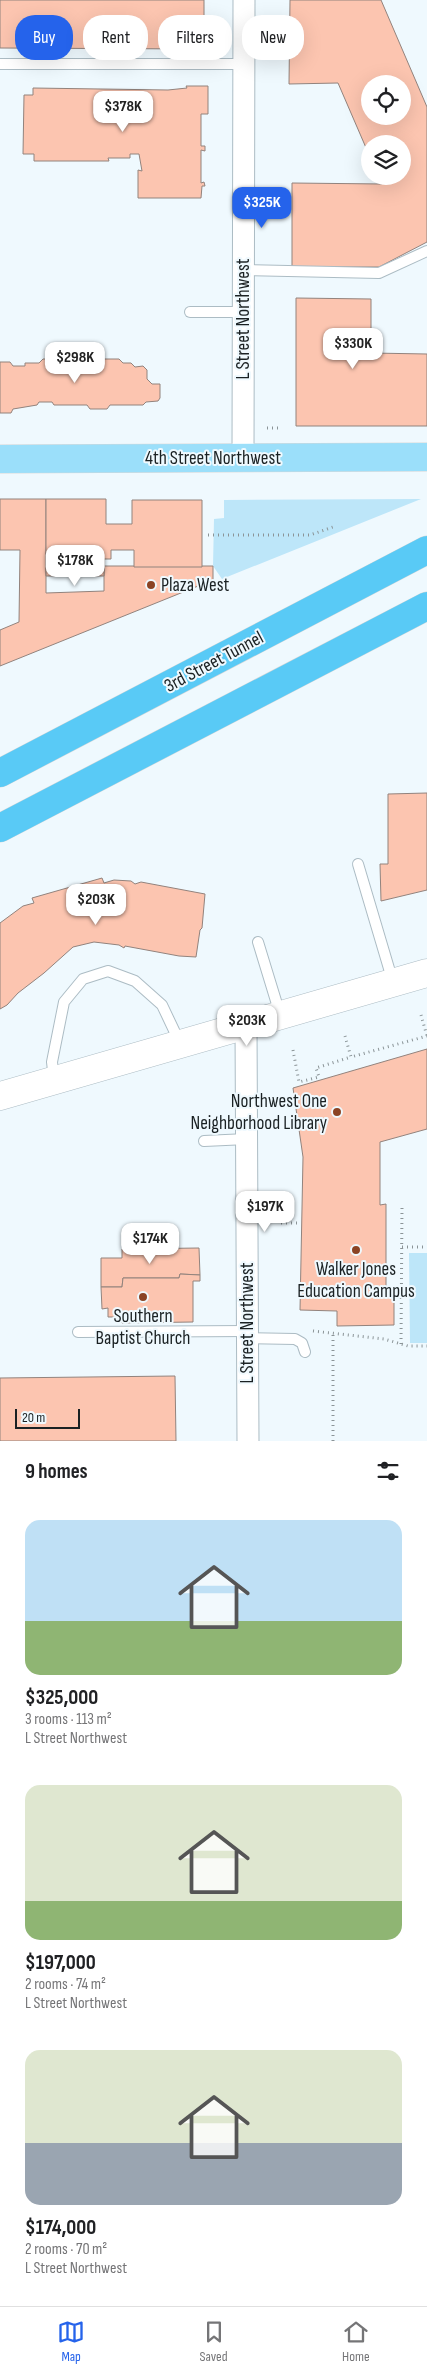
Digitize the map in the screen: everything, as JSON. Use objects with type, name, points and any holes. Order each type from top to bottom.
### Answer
[{"type":"highway","name":"3rd Street Tunnel","points":[[0,773],[427,550]]},
{"type":"highway","points":[[0,828],[427,606]]},
{"type":"main road","name":"4th Street Northwest","points":[[0,459],[427,458]]},
{"type":"main road","points":[[0,1096],[427,973]]},
{"type":"street","name":"L Street Northwest","points":[[243,457],[244,0]]},
{"type":"street","name":"L Street Northwest","points":[[246,1025],[248,1441]]},
{"type":"lane","points":[[0,64],[244,64]]},
{"type":"lane","points":[[243,270],[379,273],[427,251]]},
{"type":"lane","points":[[190,312],[243,312]]},
{"type":"lane","points":[[358,864],[393,982]]},
{"type":"lane","points":[[258,942],[281,1015]]},
{"type":"lane","points":[[55,1080],[52,1062],[64,1002],[83,979],[108,971],[135,981],[162,1005],[181,1044]]},
{"type":"lane","points":[[204,1141],[246,1139]]},
{"type":"lane","points":[[78,1332],[247,1335],[295,1339],[302,1343],[305,1352]]},
{"type":"path","points":[[267,428],[280,428]]},
{"type":"path","points":[[208,535],[310,535],[333,527]]},
{"type":"path","points":[[293,1050],[299,1082],[319,1077],[316,1068],[427,1036],[422,1015]]},
{"type":"path","points":[[345,1036],[351,1058]]},
{"type":"path","points":[[401,1344],[402,1206]]},
{"type":"path","points":[[282,1223],[297,1223]]},
{"type":"path","points":[[402,1247],[427,1247]]},
{"type":"path","points":[[308,1330],[427,1346]]},
{"type":"path","points":[[333,1333],[333,1441]]},
{"type":"shaded area","points":[[421,499],[222,579],[213,566],[214,519],[224,518],[224,500]]},
{"type":"shaded area","points":[[409,1253],[427,1253],[427,1343],[410,1343]]},
{"type":"building","points":[[0,0],[204,0],[204,15],[158,15],[158,49],[148,49],[148,15],[83,15],[83,48],[73,48],[73,15],[15,15],[15,48],[0,48]]},
{"type":"building","points":[[290,0],[381,0],[427,107],[427,242],[379,267],[292,267],[292,183],[411,185],[411,135],[361,136],[338,83],[289,84],[289,60],[304,60],[304,15],[290,15]]},
{"type":"building","points":[[186,86],[208,86],[208,114],[201,114],[201,146],[205,146],[205,151],[201,150],[201,183],[204,182],[205,186],[202,186],[201,198],[138,198],[138,170],[142,171],[139,154],[130,154],[130,158],[108,158],[109,161],[34,161],[34,154],[23,154],[24,95],[33,95],[33,88],[168,90],[187,88]]},
{"type":"building","points":[[296,298],[371,299],[371,353],[427,354],[427,426],[296,426]]},
{"type":"building","points":[[54,355],[63,355],[67,359],[74,359],[78,355],[96,355],[99,359],[119,359],[123,363],[131,363],[135,367],[143,366],[147,370],[147,379],[152,384],[160,384],[160,398],[158,401],[146,402],[143,405],[110,405],[107,409],[90,409],[87,405],[54,405],[52,402],[39,402],[37,405],[13,409],[11,413],[0,413],[0,362],[10,362],[13,366],[25,366],[25,363],[39,363],[43,359],[52,359]]},
{"type":"building","name":"Plaza West","points":[[0,499],[46,499],[46,593],[104,591],[104,566],[213,566],[213,580],[0,666],[0,630],[19,622],[20,550],[0,550]]},
{"type":"building","points":[[46,499],[106,499],[106,524],[132,524],[132,500],[202,500],[202,567],[134,567],[134,550],[111,550],[111,559],[104,559],[104,576],[46,576]]},
{"type":"building","points":[[427,793],[427,890],[381,901],[380,864],[388,864],[388,794]]},
{"type":"building","points":[[102,878],[104,883],[114,880],[131,881],[135,884],[141,882],[205,894],[202,928],[200,930],[196,957],[179,956],[125,946],[124,948],[119,945],[94,942],[73,947],[0,1009],[0,923],[23,906],[34,903],[32,898]]},
{"type":"building","points":[[427,1049],[427,1129],[380,1142],[380,1205],[386,1204],[386,1295],[394,1295],[394,1325],[337,1326],[337,1311],[300,1310],[303,1157],[293,1088]]},
{"type":"building","points":[[199,1248],[200,1275],[180,1274],[179,1278],[123,1278],[122,1287],[101,1287],[101,1258],[122,1258],[122,1249]]},
{"type":"building","points":[[180,1274],[200,1275],[200,1281],[193,1281],[193,1322],[122,1323],[122,1314],[117,1317],[108,1317],[108,1308],[102,1309],[101,1287],[122,1287],[123,1278],[179,1278]]},
{"type":"building","points":[[175,1376],[176,1441],[0,1441],[0,1378]]},
{"type":"place","name":"Plaza West","points":[[151,585]]},
{"type":"place","name":"Northwest One Neighborhood Library","points":[[337,1112]]},
{"type":"place","name":"Walker Jones Education Campus","points":[[356,1250]]},
{"type":"place","name":"Southern Baptist Church","points":[[143,1297]]}]
